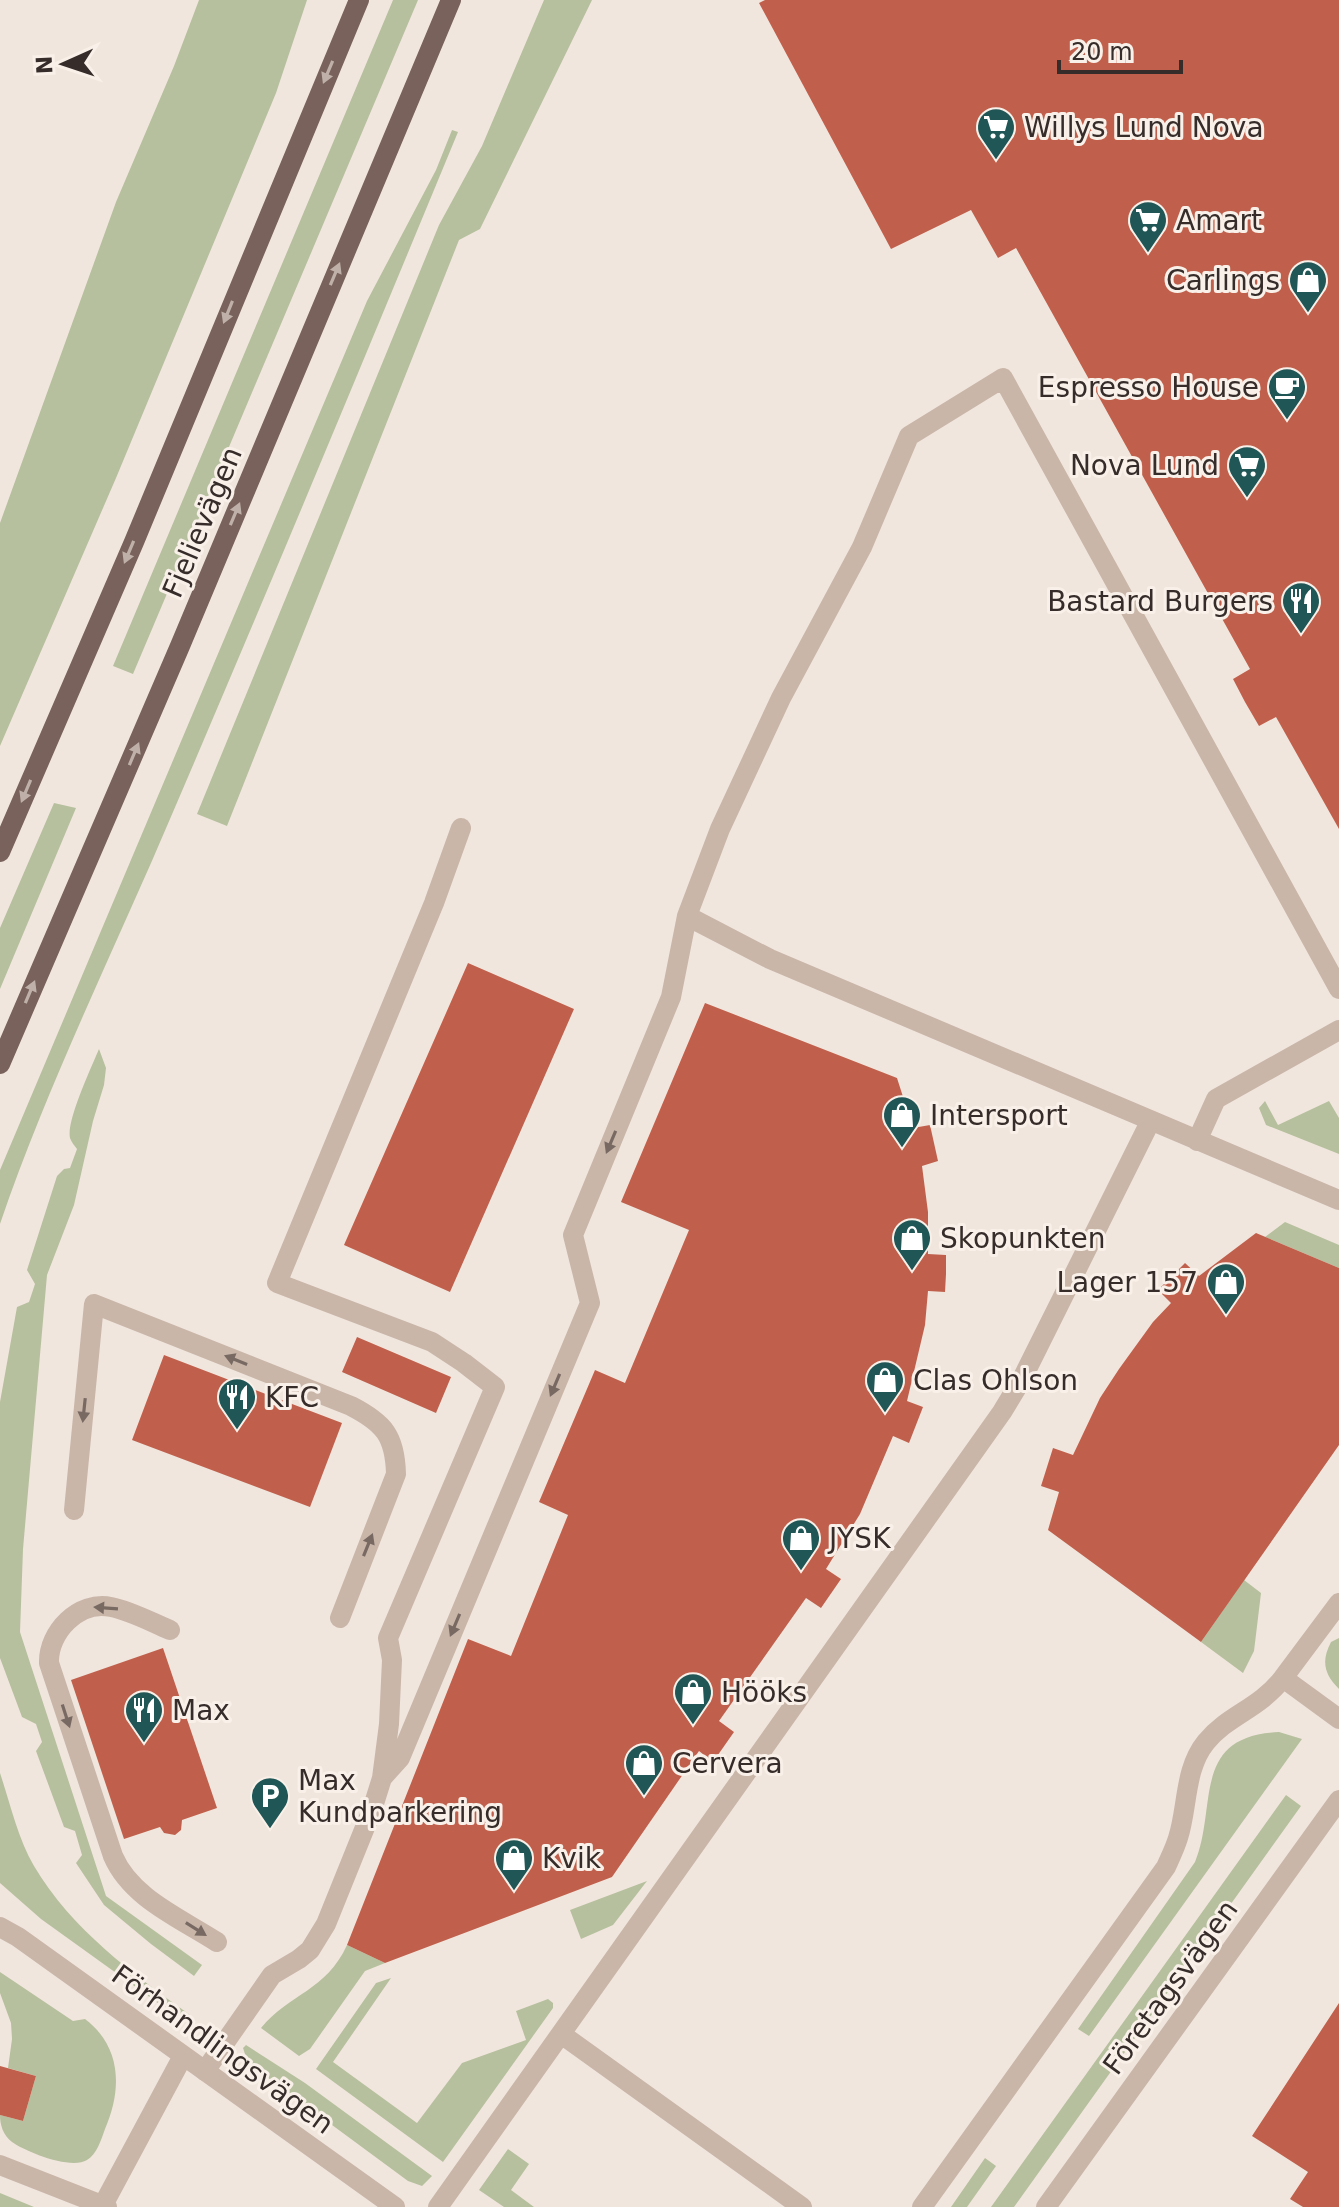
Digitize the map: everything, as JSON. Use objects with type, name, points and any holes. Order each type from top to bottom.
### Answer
[{"type":"main road","name":"Fjelievägen","points":[[0,852],[134,542],[359,0]]},
{"type":"main road","name":"Fjelievägen","points":[[0,1064],[174,660],[451,0]]},
{"type":"street","points":[[382,1778],[400,1758],[590,1303],[573,1235],[671,997],[687,916],[720,829],[781,698],[862,547],[909,436],[1003,378],[1339,989]]},
{"type":"street","points":[[205,2071],[272,1975],[299,1959],[320,1938],[382,1778],[389,1724],[392,1660],[388,1638],[495,1387],[432,1342],[277,1283],[434,903],[461,828]]},
{"type":"street","points":[[687,916],[770,959],[1339,1200]]},
{"type":"street","points":[[1197,1141],[1216,1099],[1339,1030]]},
{"type":"street","points":[[438,2207],[1002,1412],[1022,1379],[1150,1122]]},
{"type":"street","points":[[74,1510],[94,1304],[351,1406],[373,1417],[384,1429],[395,1455],[396,1474],[340,1618]]},
{"type":"street","points":[[922,2207],[1166,1867],[1178,1838],[1193,1769],[1205,1744],[1223,1726],[1259,1704],[1283,1678],[1339,1603]]},
{"type":"street","points":[[170,1630],[113,1607],[97,1606],[78,1614],[60,1628],[52,1641],[49,1663],[121,1874],[136,1890],[217,1942]]},
{"type":"street","points":[[1283,1678],[1339,1719]]},
{"type":"street","name":"Företagsvägen","points":[[1046,2207],[1339,1800]]},
{"type":"street","name":"Förhandlingsvägen","points":[[0,1919],[9,1932],[395,2207]]},
{"type":"street","points":[[561,2034],[802,2207]]},
{"type":"street","points":[[0,2165],[104,2206],[183,2056]]},
{"type":"green space","points":[[199,0],[307,0],[276,93],[116,478],[0,746],[0,523],[116,202]]},
{"type":"green space","points":[[393,0],[418,0],[133,674],[113,666]]},
{"type":"green space","points":[[544,0],[592,0],[480,229],[459,240],[227,826],[197,814],[439,225],[482,146]]},
{"type":"green space","points":[[452,130],[458,132],[209,727],[39,1119],[0,1224],[0,1170],[367,301],[436,170]]},
{"type":"green space","points":[[54,803],[76,808],[0,989],[0,928]]},
{"type":"green space","points":[[99,1049],[106,1068],[104,1085],[74,1205],[47,1275],[23,1549],[20,1632],[106,1896],[202,1965],[194,1976],[104,1905],[76,1863],[82,1855],[75,1831],[64,1827],[36,1751],[42,1742],[36,1724],[22,1717],[0,1658],[0,1402],[17,1307],[29,1302],[35,1284],[27,1270],[57,1176],[70,1168],[77,1149],[70,1138],[72,1119]]},
{"type":"green space","points":[[1265,1101],[1278,1125],[1329,1101],[1339,1118],[1339,1154],[1266,1125],[1259,1108]]},
{"type":"green space","points":[[1285,1222],[1339,1245],[1339,1268],[1265,1237]]},
{"type":"green space","points":[[1244,1580],[1261,1593],[1254,1651],[1243,1673],[1201,1642]]},
{"type":"green space","points":[[1339,1638],[1339,1689],[1327,1673],[1325,1661],[1331,1642]]},
{"type":"green space","points":[[1279,1732],[1302,1739],[1089,2036],[1078,2029],[1195,1862],[1202,1840],[1212,1778],[1219,1760],[1232,1746],[1251,1736]]},
{"type":"green space","points":[[0,1773],[23,1844],[49,1889],[104,1949],[190,2015],[177,2014],[162,2006],[41,1919],[0,1883]]},
{"type":"green space","points":[[1286,1795],[1301,1806],[1014,2207],[991,2207]]},
{"type":"green space","points":[[647,1881],[613,1925],[581,1939],[570,1910]]},
{"type":"green space","points":[[347,1945],[385,1963],[365,1971],[310,2049],[299,2056],[261,2028],[329,1972]]},
{"type":"green space","points":[[0,1972],[73,2021],[85,2019],[106,2043],[115,2070],[114,2099],[98,2146],[87,2160],[70,2163],[38,2155],[12,2142],[3,2130],[0,2115],[23,2121],[36,2076],[8,2068],[11,2023],[0,1993]]},
{"type":"green space","points":[[391,1978],[333,2062],[417,2123],[462,2063],[526,2040],[516,2011],[548,1999],[553,2003],[553,2008],[443,2162],[316,2069],[376,1983]]},
{"type":"green space","points":[[246,2045],[305,2083],[432,2176],[422,2186],[408,2181],[248,2063],[243,2048]]},
{"type":"green space","points":[[508,2149],[529,2164],[511,2190],[534,2207],[504,2207],[479,2190]]},
{"type":"green space","points":[[985,2158],[996,2166],[967,2207],[951,2207]]},
{"type":"green space","points":[[0,2193],[34,2207],[0,2207]]},
{"type":"building","name":"Nova Lund","points":[[765,0],[1339,0],[1339,829],[1276,717],[1259,726],[1245,702],[1233,679],[1250,669],[1016,248],[998,258],[971,210],[891,249],[759,3]]},
{"type":"building","points":[[468,963],[574,1009],[450,1292],[344,1245]]},
{"type":"building","points":[[705,1003],[897,1078],[913,1128],[930,1125],[938,1161],[922,1166],[928,1212],[928,1254],[946,1255],[946,1274],[945,1292],[928,1291],[925,1325],[907,1401],[923,1407],[909,1443],[893,1436],[860,1514],[826,1569],[841,1579],[821,1608],[806,1598],[719,1721],[734,1732],[713,1762],[699,1751],[612,1877],[385,1963],[347,1945],[468,1639],[511,1656],[568,1515],[539,1502],[595,1370],[625,1383],[689,1230],[621,1202]]},
{"type":"building","points":[[1256,1233],[1339,1268],[1339,1445],[1201,1642],[1048,1530],[1059,1492],[1041,1486],[1053,1448],[1073,1455],[1100,1398],[1153,1322],[1171,1303],[1158,1290],[1185,1263],[1199,1276]]},
{"type":"building","points":[[357,1337],[451,1377],[436,1413],[342,1372]]},
{"type":"building","name":"KFC","points":[[164,1355],[342,1423],[310,1507],[132,1440]]},
{"type":"building","name":"Max","points":[[163,1648],[217,1808],[182,1820],[181,1830],[175,1835],[164,1833],[160,1827],[124,1839],[71,1680]]},
{"type":"building","points":[[1339,2003],[1339,2207],[1303,2207],[1290,2199],[1308,2172],[1252,2136]]},
{"type":"building","points":[[0,2066],[36,2076],[23,2121],[0,2115]]},
{"type":"place","name":"Willys Lund Nova","points":[[996,161]]},
{"type":"place","name":"Amart","points":[[1148,254]]},
{"type":"place","name":"Carlings","points":[[1308,314]]},
{"type":"place","name":"Espresso House","points":[[1287,421]]},
{"type":"place","name":"Nova Lund","points":[[1247,499]]},
{"type":"place","name":"Bastard Burgers","points":[[1301,635]]},
{"type":"place","name":"Intersport","points":[[902,1149]]},
{"type":"place","name":"Skopunkten","points":[[912,1272]]},
{"type":"place","name":"Lager 157","points":[[1226,1316]]},
{"type":"place","name":"Clas Ohlson","points":[[885,1414]]},
{"type":"place","name":"KFC","points":[[237,1431]]},
{"type":"place","name":"JYSK","points":[[801,1572]]},
{"type":"place","name":"Hööks","points":[[693,1726]]},
{"type":"place","name":"Max","points":[[144,1744]]},
{"type":"place","name":"Cervera","points":[[644,1797]]},
{"type":"place","name":"Max Kundparkering","points":[[270,1830]]},
{"type":"place","name":"Kvik","points":[[514,1892]]}]
